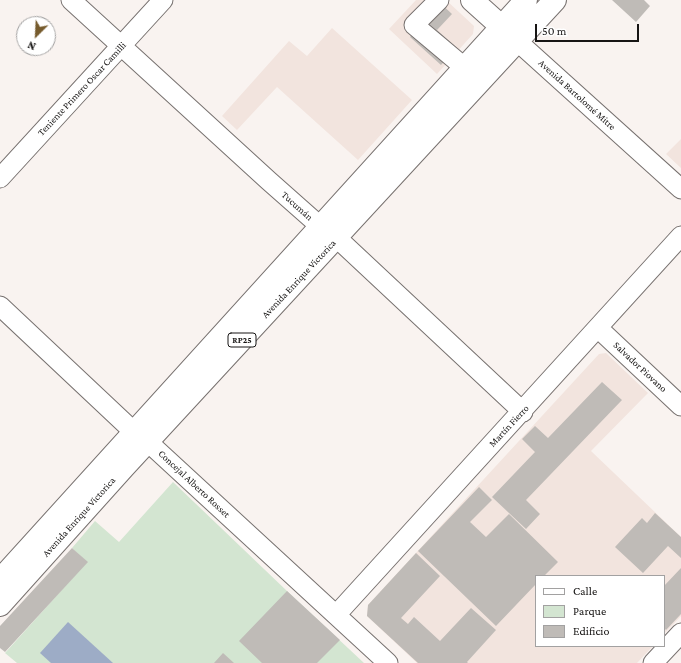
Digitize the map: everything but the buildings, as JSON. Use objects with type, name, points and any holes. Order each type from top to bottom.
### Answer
[{"type":"main road","name":"Avenida Bartolomé Mitre","points":[[472,0],[517,41]]},
{"type":"main road","name":"Avenida Enrique Victorica","points":[[329,233],[464,67],[526,0]]},
{"type":"main road","name":"Avenida Enrique Victorica","points":[[0,580],[141,437],[329,233],[517,41],[555,0]]},
{"type":"main road","name":"Avenida Enrique Victorica","points":[[0,605],[141,437]]},
{"type":"street","name":"Tucumán","points":[[71,0],[329,233],[523,412]]},
{"type":"street","name":"Teniente Primero Oscar Camilli","points":[[0,178],[163,0]]},
{"type":"street","points":[[438,0],[414,26],[464,67]]},
{"type":"street","name":"Avenida Bartolomé Mitre","points":[[517,41],[681,189]]},
{"type":"street","name":"Martín Fierro","points":[[336,615],[599,329],[681,236]]},
{"type":"street","name":"Concejal Alberto Rosset","points":[[0,306],[388,663]]},
{"type":"street","name":"Salvador Piovano","points":[[599,329],[681,406]]},
{"type":"street","points":[[653,663],[681,633]]},
{"type":"shaded area","points":[[416,0],[446,0],[474,26],[473,34],[437,74],[389,29]]},
{"type":"shaded area","points":[[332,28],[412,100],[358,160],[277,87],[237,130],[222,116],[289,41],[307,56]]},
{"type":"shaded area","points":[[681,139],[681,168],[666,154]]},
{"type":"shaded area","points":[[606,353],[648,393],[591,451],[681,537],[681,616],[665,633],[665,575],[535,575],[535,647],[652,647],[637,663],[417,663],[367,616],[368,605],[599,354]]},
{"type":"green space","points":[[173,482],[364,663],[17,663],[5,653],[87,562],[72,548],[95,521],[119,542]]},
{"type":"water","points":[[68,622],[113,663],[51,663],[40,653]]}]
